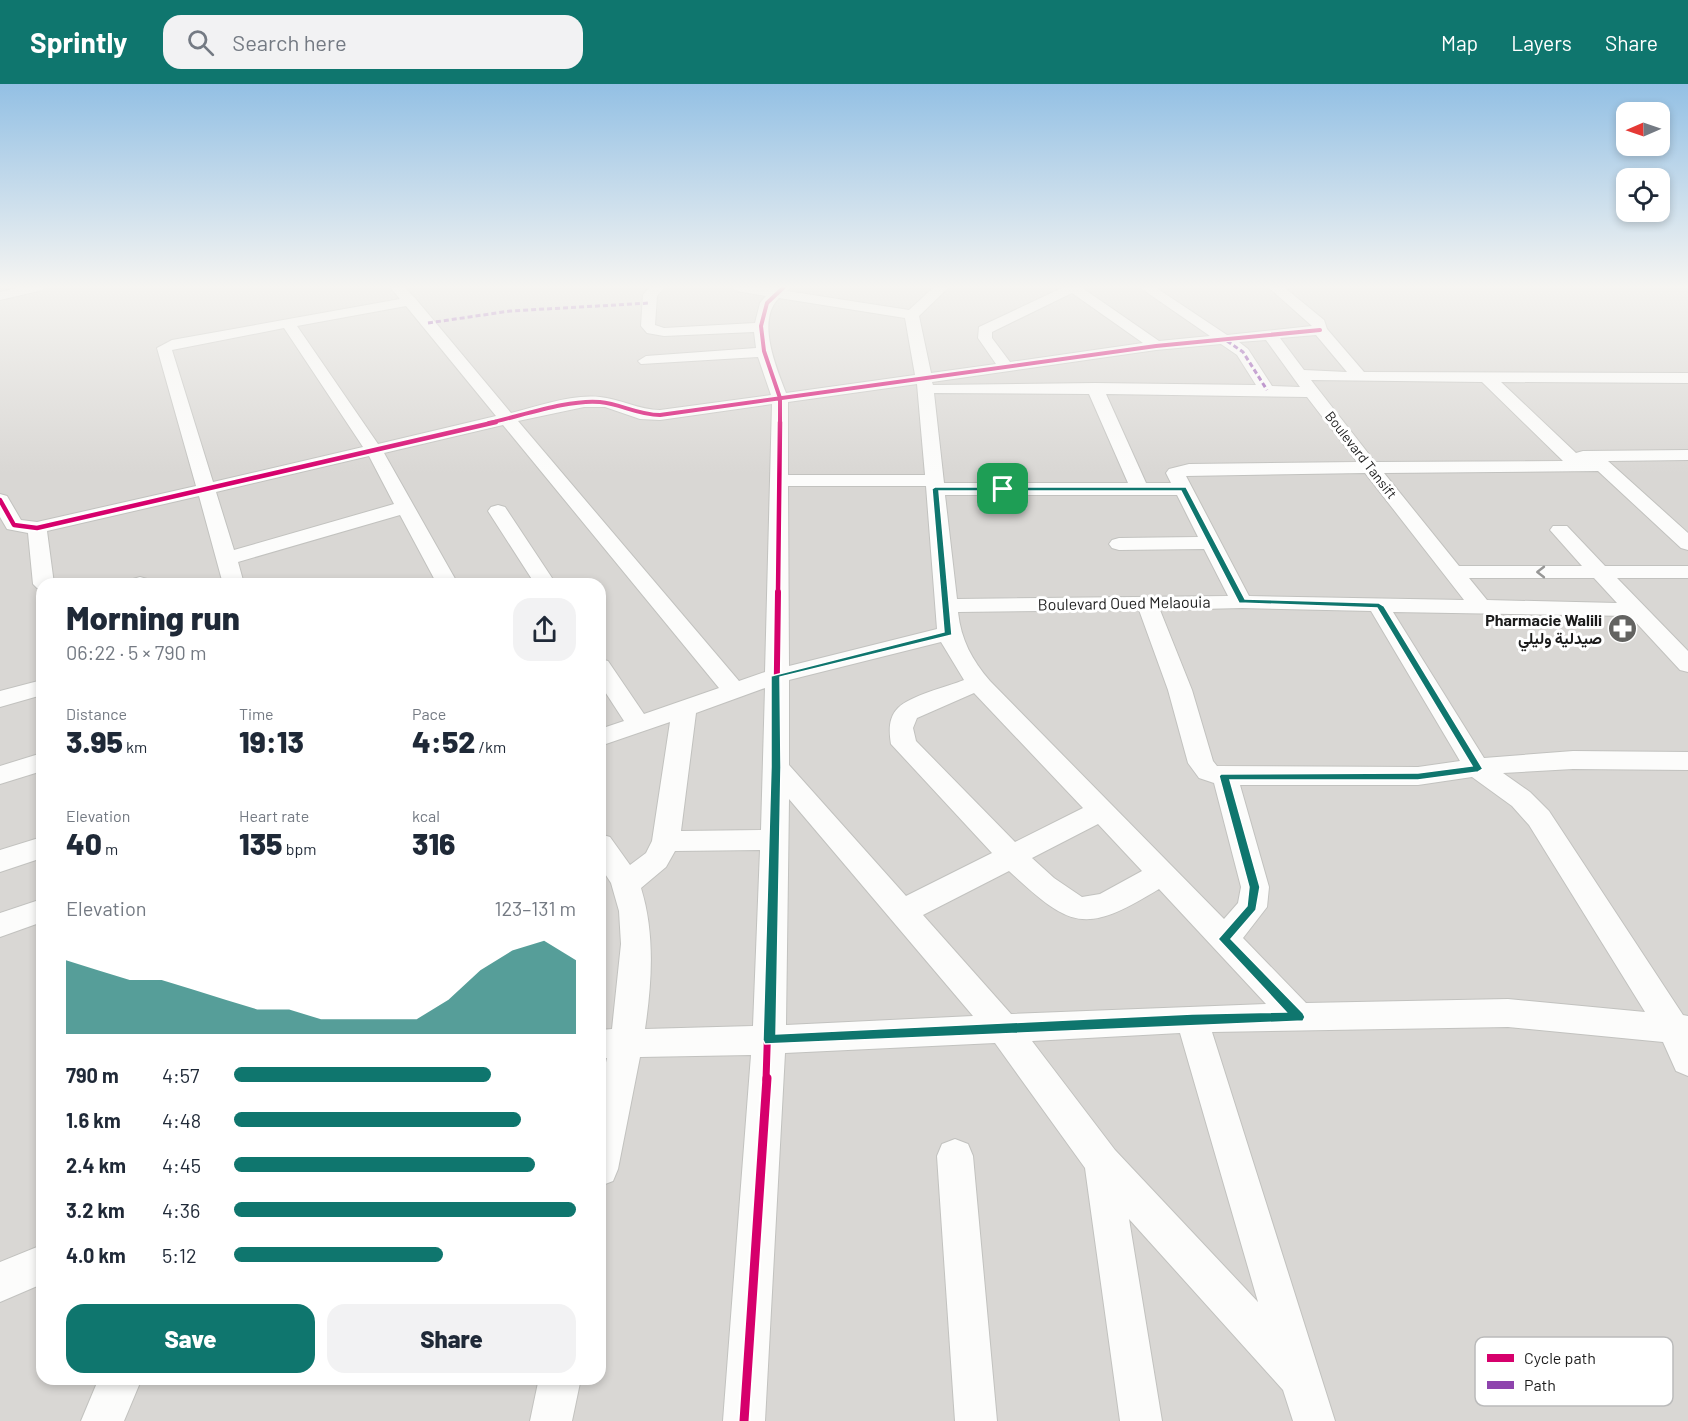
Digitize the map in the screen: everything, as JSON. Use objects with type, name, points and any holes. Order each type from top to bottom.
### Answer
[{"type":"street","points":[[165,349],[232,578]]},
{"type":"street","points":[[306,349],[374,450],[445,578]]},
{"type":"street","points":[[449,349],[734,690]]},
{"type":"street","points":[[646,361],[708,349]]},
{"type":"street","points":[[744,1421],[769,1040],[776,767],[780,398],[766,349]]},
{"type":"street","points":[[918,349],[925,384],[949,633],[955,648],[977,684],[1299,1017]]},
{"type":"street","points":[[994,349],[1006,366]]},
{"type":"street","points":[[925,384],[1006,366],[1131,349]]},
{"type":"street","points":[[1239,349],[1266,390]]},
{"type":"street","name":"Boulevard Tansift","points":[[1281,349],[1298,375],[1482,608]]},
{"type":"street","points":[[1336,349],[1360,378]]},
{"type":"street","points":[[1298,375],[1360,378],[1681,377],[1688,387]]},
{"type":"street","points":[[1486,377],[1688,544]]},
{"type":"street","points":[[0,500],[7,527],[37,528],[580,402],[615,404],[634,414],[651,416],[780,398],[925,384],[1312,392]]},
{"type":"street","points":[[1095,388],[1139,488]]},
{"type":"street","points":[[1242,602],[1175,475],[1176,471],[1372,468],[1586,461],[1688,455]]},
{"type":"street","points":[[779,480],[1183,489]]},
{"type":"street","points":[[226,559],[406,507]]},
{"type":"street","points":[[498,511],[542,578]]},
{"type":"street","points":[[37,528],[43,578]]},
{"type":"street","points":[[1560,530],[1688,665]]},
{"type":"street","points":[[1119,544],[1211,543]]},
{"type":"street","points":[[1453,572],[1688,572]]},
{"type":"street","name":"Boulevard Oued Melaouia","points":[[946,606],[1242,602],[1637,610]]},
{"type":"street","points":[[1147,603],[1179,690],[1201,763],[1208,772],[1224,776],[1418,776],[1497,765],[1573,760],[1688,760]]},
{"type":"street","points":[[1379,606],[1478,769],[1521,799],[1539,818],[1681,1030],[1688,1061]]},
{"type":"street","points":[[606,736],[776,676],[949,633]]},
{"type":"street","points":[[606,675],[638,724]]},
{"type":"street","points":[[977,684],[926,703],[907,713],[901,728],[904,744],[1011,856],[1062,902],[1077,909],[1098,908],[1162,873]]},
{"type":"street","points":[[0,699],[36,689]]},
{"type":"street","points":[[626,884],[656,860],[666,841],[684,708]]},
{"type":"street","points":[[0,775],[36,764]]},
{"type":"street","points":[[776,767],[1003,1028],[1101,1162],[1302,1379]]},
{"type":"street","points":[[1224,776],[1255,887],[1252,907],[1224,939]]},
{"type":"street","points":[[902,912],[1101,810]]},
{"type":"street","points":[[666,841],[774,840]]},
{"type":"street","points":[[0,861],[36,849]]},
{"type":"street","points":[[606,853],[626,884],[635,923],[637,961],[612,1043],[606,1106]]},
{"type":"street","points":[[0,925],[36,912]]},
{"type":"street","points":[[612,1043],[769,1040],[1192,1019],[1508,1013],[1681,1030]]},
{"type":"street","points":[[1192,1019],[1314,1421]]},
{"type":"street","points":[[955,1156],[976,1421]]},
{"type":"street","points":[[1101,1162],[1141,1421]]},
{"type":"street","points":[[0,1282],[36,1267]]},
{"type":"street","points":[[102,1421],[118,1385]]},
{"type":"street","points":[[551,1421],[559,1385]]},
{"type":"shaded area","points":[[0,349],[1688,349],[1688,1421],[0,1421]]},
{"type":"marked path","points":[[1239,349],[1267,390]]},
{"type":"cycle path","points":[[744,1421],[769,1040],[776,767],[780,398],[764,349]]},
{"type":"cycle path","points":[[0,500],[14,525],[37,528],[580,402],[605,402],[640,414],[660,415],[1132,349]]},
{"type":"place","name":"Pharmacie Walili صيدلية وليلي","points":[[1623,629]]},
{"type":"route","points":[[935,489],[1003,489],[1183,489],[1242,602],[1379,606],[1478,769],[1418,776],[1224,776],[1255,887],[1252,907],[1224,939],[1299,1017],[1192,1019],[769,1040],[776,676],[949,633],[935,489]]}]
